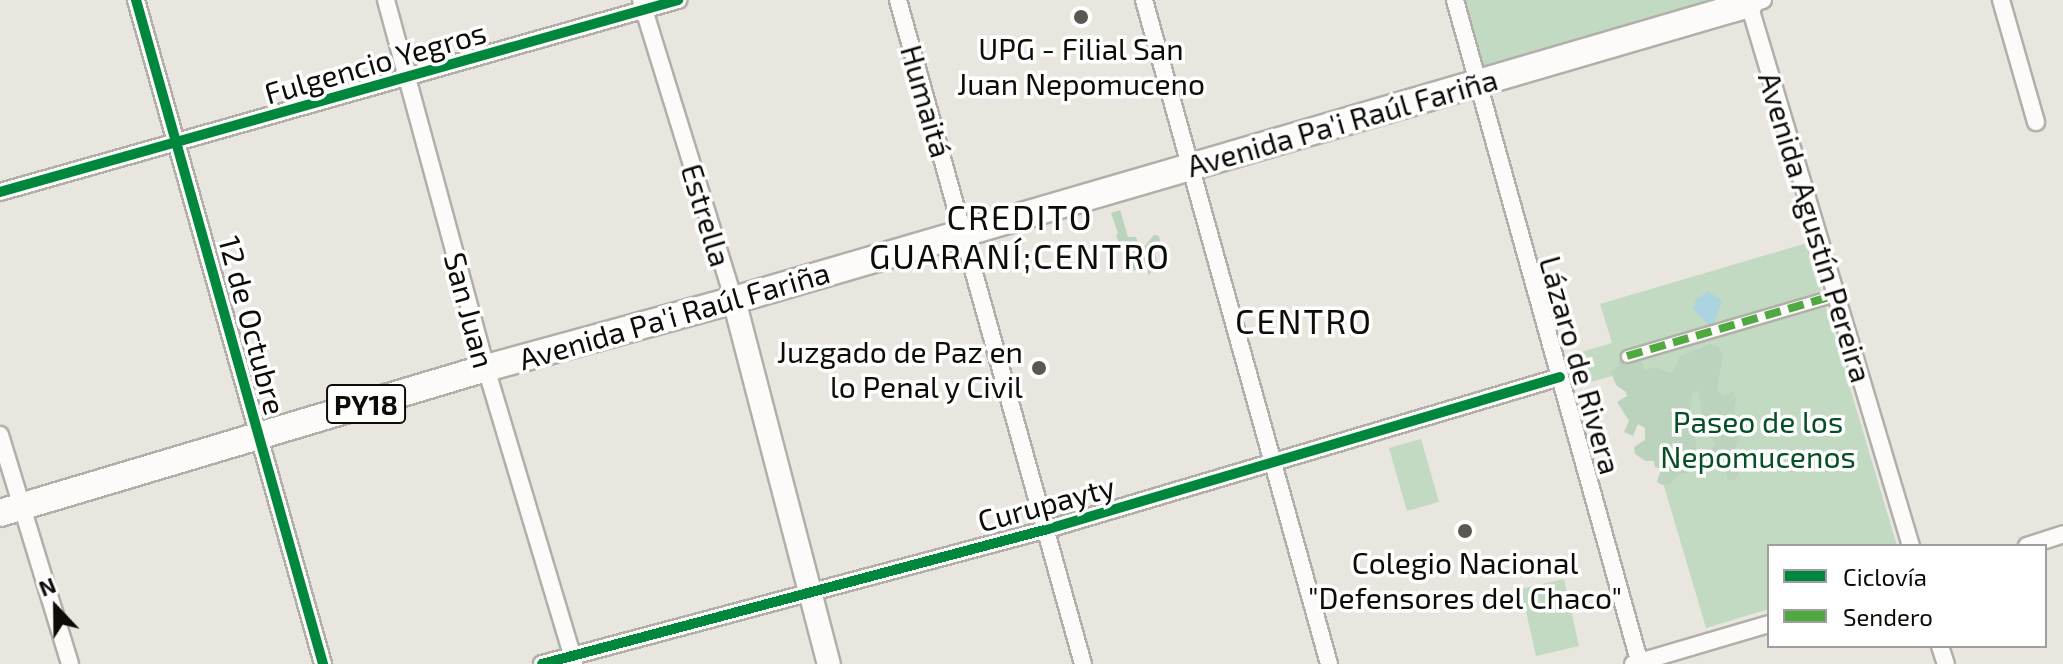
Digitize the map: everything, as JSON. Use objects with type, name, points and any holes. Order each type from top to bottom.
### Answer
[{"type":"highway","name":"Avenida Pa'i Raúl Fariña","points":[[11,510],[486,368],[734,300],[1754,1]]},
{"type":"main road","name":"Estrella","points":[[734,300],[807,590],[829,664]]},
{"type":"street","name":"12 de Octubre","points":[[136,0],[323,664]]},
{"type":"street","name":"San Juan","points":[[386,0],[486,368],[573,660]]},
{"type":"street","name":"Fulgencio Yegros","points":[[0,192],[407,78],[642,5],[678,0]]},
{"type":"street","name":"Humaitá","points":[[898,0],[1048,529],[1083,664]]},
{"type":"street","points":[[1144,0],[1329,664]]},
{"type":"street","name":"Lázaro de Rivera","points":[[1455,0],[1637,663]]},
{"type":"street","points":[[2001,0],[2036,122]]},
{"type":"street","name":"Avenida Agustín Pereira","points":[[1754,1],[1836,295],[1910,544]]},
{"type":"street","name":"Estrella","points":[[642,5],[734,300]]},
{"type":"street","points":[[1627,356],[1836,295]]},
{"type":"street","name":"Curupayty","points":[[542,664],[573,660],[807,590],[1048,529],[1560,377]]},
{"type":"street","points":[[0,435],[11,510],[70,664]]},
{"type":"street","points":[[2033,544],[2063,534]]},
{"type":"street","points":[[1637,663],[1767,625]]},
{"type":"green space","points":[[1458,0],[1746,0],[1478,79]]},
{"type":"green space","points":[[1120,210],[1128,237],[1136,237],[1139,246],[1144,247],[1154,235],[1159,236],[1161,245],[1155,251],[1157,265],[1148,276],[1148,267],[1132,271],[1116,236],[1118,233],[1111,213]]},
{"type":"green space","name":"Paseo de los Nepomucenos","points":[[1807,243],[1896,544],[1767,544],[1767,610],[1706,628],[1630,371],[1573,387],[1564,357],[1612,343],[1600,304]]},
{"type":"green space","points":[[1711,344],[1718,346],[1723,356],[1717,390],[1723,395],[1733,392],[1736,399],[1734,408],[1739,438],[1733,456],[1741,464],[1737,477],[1733,481],[1728,479],[1724,465],[1713,458],[1710,461],[1708,455],[1715,444],[1705,429],[1698,391],[1692,394],[1690,412],[1696,444],[1694,460],[1688,473],[1679,475],[1670,484],[1662,485],[1657,482],[1661,469],[1655,467],[1654,461],[1646,461],[1635,454],[1634,447],[1645,440],[1645,428],[1638,424],[1633,436],[1624,432],[1629,421],[1617,402],[1627,396],[1616,385],[1611,372],[1619,365],[1619,357],[1638,355],[1645,370],[1657,367],[1669,373],[1674,371],[1680,356]]},
{"type":"green space","points":[[1421,439],[1439,502],[1407,511],[1389,448]]},
{"type":"green space","points":[[1564,579],[1579,646],[1536,656],[1521,589]]},
{"type":"water","points":[[1708,291],[1722,301],[1710,326],[1693,309],[1696,300]]},
{"type":"marked path","points":[[1627,356],[1836,295]]},
{"type":"cycle path","points":[[136,0],[323,664]]},
{"type":"cycle path","points":[[0,192],[678,0]]},
{"type":"cycle path","points":[[542,664],[1048,529],[1560,377]]},
{"type":"place","name":"UPG - Filial San Juan Nepomuceno","points":[[1081,17]]},
{"type":"place","name":"Juzgado de Paz en lo Penal y Civil","points":[[1039,368]]},
{"type":"place","name":"Colegio Nacional \"Defensores del Chaco\"","points":[[1465,531]]},
{"type":"district","name":"CREDITO GUARANÍ;CENTRO","points":[[1020,236]]},
{"type":"district","name":"CENTRO","points":[[1304,321]]}]
